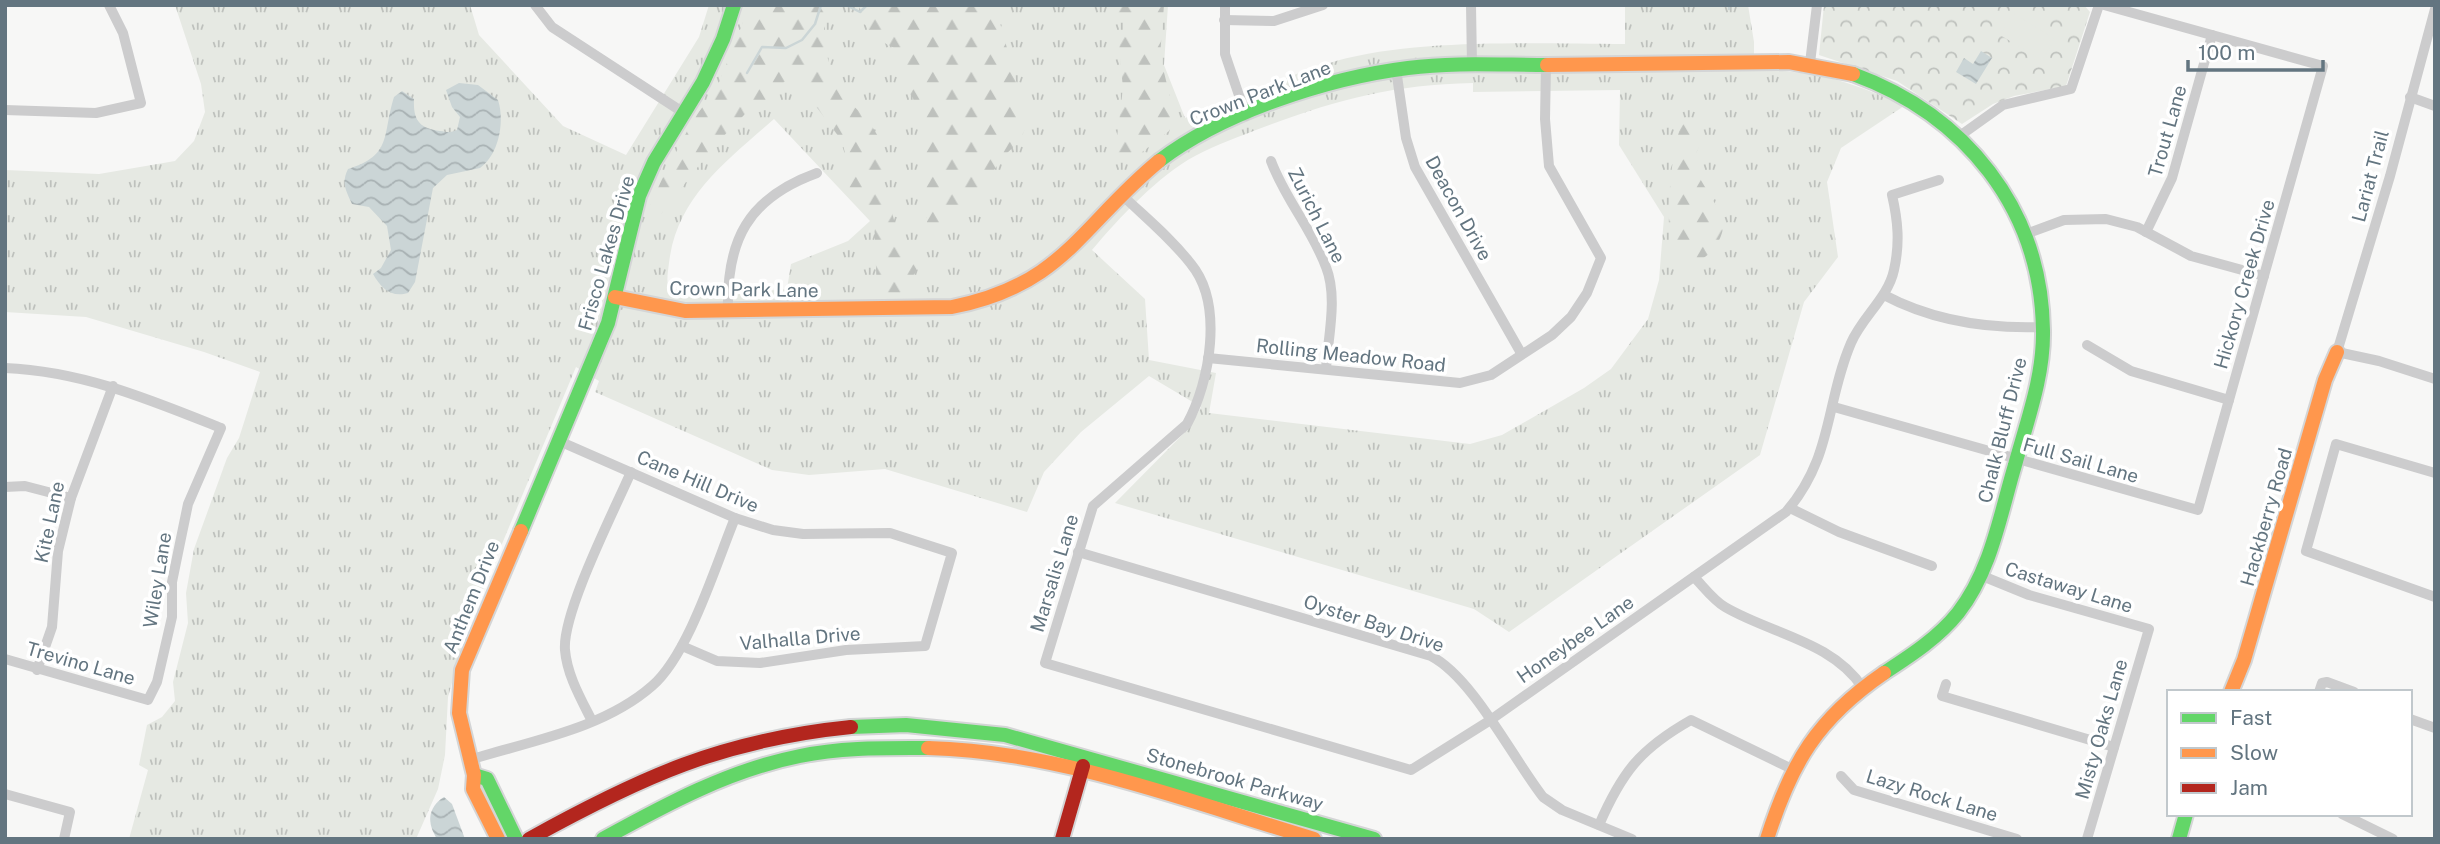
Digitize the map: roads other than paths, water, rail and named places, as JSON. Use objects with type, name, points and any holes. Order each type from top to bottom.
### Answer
[{"type":"street","points":[[5,110],[96,113],[141,103],[123,33],[109,5]]},
{"type":"street","points":[[535,5],[552,27],[684,113]]},
{"type":"street","name":"Frisco Lakes Drive","points":[[559,441],[589,373],[615,297],[639,196],[654,162],[684,113],[723,38],[734,5]]},
{"type":"street","points":[[1224,5],[1227,62],[1246,116]]},
{"type":"street","points":[[1224,20],[1274,20],[1323,5]]},
{"type":"street","points":[[1471,5],[1472,65]]},
{"type":"street","points":[[1810,63],[1816,5]]},
{"type":"street","points":[[1961,135],[2003,105],[2071,89],[2101,5],[2212,35]]},
{"type":"street","name":"Lariat Trail","points":[[2337,352],[2435,9]]},
{"type":"street","name":"Hickory Creek Drive","points":[[2198,510],[2323,66],[2212,35]]},
{"type":"street","name":"Trout Lane","points":[[2146,232],[2168,188],[2212,35]]},
{"type":"street","name":"Crown Park Lane","points":[[615,297],[685,312],[952,307],[981,302],[1013,290],[1067,254],[1147,169],[1176,148],[1246,116],[1348,80],[1396,69],[1472,65],[1810,63]]},
{"type":"street","name":"Chalk Bluff Drive","points":[[1767,839],[1792,769],[1816,731],[1863,688],[1942,630],[1970,596],[1980,575],[2016,460],[2038,378],[2043,327],[2038,281],[2026,234],[1999,181],[1961,135],[1919,102],[1893,89],[1858,75],[1810,63]]},
{"type":"street","name":"Rolling Meadow Road","points":[[1208,358],[1460,383],[1492,374],[1552,335],[1571,317],[1587,293],[1601,258],[1549,166],[1545,119],[1546,65]]},
{"type":"street","name":"Deacon Drive","points":[[1396,69],[1406,138],[1415,167],[1521,353]]},
{"type":"street","points":[[2410,96],[2435,106]]},
{"type":"street","name":"Zurich Lane","points":[[1271,161],[1280,186],[1327,268],[1332,302],[1326,369]]},
{"type":"street","points":[[728,312],[730,261],[745,224],[788,184],[817,173]]},
{"type":"street","name":"Honeybee Lane","points":[[1045,663],[1410,770],[1489,721],[1790,508],[1812,477],[1850,345],[1864,318],[1884,295],[1894,273],[1899,228],[1892,195],[1939,180]]},
{"type":"street","name":"Marsalis Lane","points":[[1045,663],[1093,506],[1187,424],[1196,407],[1208,358],[1209,306],[1193,265],[1122,195]]},
{"type":"street","points":[[2026,234],[2054,222],[2085,217],[2116,221],[2146,232],[2191,256],[2264,276]]},
{"type":"street","points":[[1884,295],[1910,309],[1947,319],[1998,327],[2043,327]]},
{"type":"street","points":[[2087,345],[2143,375],[2229,400]]},
{"type":"street","points":[[2337,352],[2379,361],[2435,379]]},
{"type":"street","name":"Hackberry Road","points":[[2232,690],[2244,660],[2325,380],[2337,352]]},
{"type":"street","points":[[5,368],[64,374],[113,386]]},
{"type":"street","name":"Wiley Lane","points":[[113,386],[221,428],[188,504],[172,582],[172,617],[157,682],[148,700]]},
{"type":"street","name":"Kite Lane","points":[[37,670],[52,627],[58,551],[71,498],[113,386]]},
{"type":"street","name":"Full Sail Lane","points":[[1834,407],[2198,510]]},
{"type":"street","name":"Cane Hill Drive","points":[[559,441],[735,518],[773,530],[803,534],[890,533],[952,553],[925,646]]},
{"type":"street","name":"Anthem Drive","points":[[498,839],[473,789],[474,775],[459,713],[463,670],[559,441]]},
{"type":"street","points":[[2435,473],[2336,444],[2306,551],[2435,597]]},
{"type":"street","points":[[592,721],[572,681],[565,649],[571,613],[631,472]]},
{"type":"street","points":[[5,487],[25,486],[71,498]]},
{"type":"street","points":[[1790,508],[1839,532],[1932,566]]},
{"type":"street","points":[[469,760],[592,721],[619,709],[654,685],[682,646],[735,518]]},
{"type":"street","name":"Oyster Bay Drive","points":[[1078,552],[1431,656],[1444,663],[1464,681],[1543,797],[1562,810],[1632,839]]},
{"type":"street","name":"Castaway Lane","points":[[1980,575],[2029,595],[2149,629]]},
{"type":"street","points":[[1694,577],[1723,606],[1816,648],[1843,665],[1863,688]]},
{"type":"street","name":"Misty Oaks Lane","points":[[2087,839],[2149,629]]},
{"type":"street","name":"Valhalla Drive","points":[[682,646],[717,661],[760,663],[846,650],[925,646]]},
{"type":"street","name":"Trevino Lane","points":[[5,659],[148,700]]},
{"type":"street","points":[[2320,690],[2322,684],[2327,682],[2349,690]]},
{"type":"street","points":[[1946,684],[1942,696],[2114,747]]},
{"type":"street","points":[[1599,825],[1623,774],[1649,748],[1691,720],[1792,769]]},
{"type":"street","points":[[2412,720],[2435,728]]},
{"type":"street","name":"Stonebrook Parkway","points":[[529,839],[622,789],[736,744],[800,732],[880,724],[945,725],[1005,735],[1086,755],[1374,839]]},
{"type":"street","name":"Stonebrook Parkway","points":[[603,839],[697,789],[753,768],[800,756],[866,746],[953,748],[1082,772],[1314,839]]},
{"type":"street","points":[[1062,839],[1086,755]]},
{"type":"street","name":"Anthem Drive","points":[[474,775],[487,779],[516,839]]},
{"type":"street","name":"Lazy Rock Lane","points":[[1841,776],[1854,790],[2017,839]]},
{"type":"street","points":[[5,794],[70,812],[64,839]]},
{"type":"street","points":[[2179,839],[2185,816]]},
{"type":"street","points":[[2346,816],[2393,839]]},
{"type":"water","points":[[1981,51],[1992,58],[1976,84],[1956,72],[1964,58],[1973,64]]},
{"type":"water","points":[[459,83],[478,85],[498,100],[501,118],[499,137],[492,155],[480,168],[447,175],[433,188],[415,282],[408,293],[392,293],[379,284],[373,274],[381,268],[391,250],[387,226],[369,207],[352,204],[345,187],[346,174],[348,169],[372,157],[379,150],[386,133],[394,97],[402,91],[414,99],[416,118],[422,125],[445,132],[457,130],[460,117],[452,107],[446,90]]},
{"type":"water","points":[[444,797],[452,804],[465,839],[437,839],[434,833],[430,816],[434,806]]},
{"type":"waterway","points":[[747,73],[762,47],[786,48],[802,40],[815,24],[821,5]]},
{"type":"waterway","points":[[846,5],[860,12],[867,5]]}]
